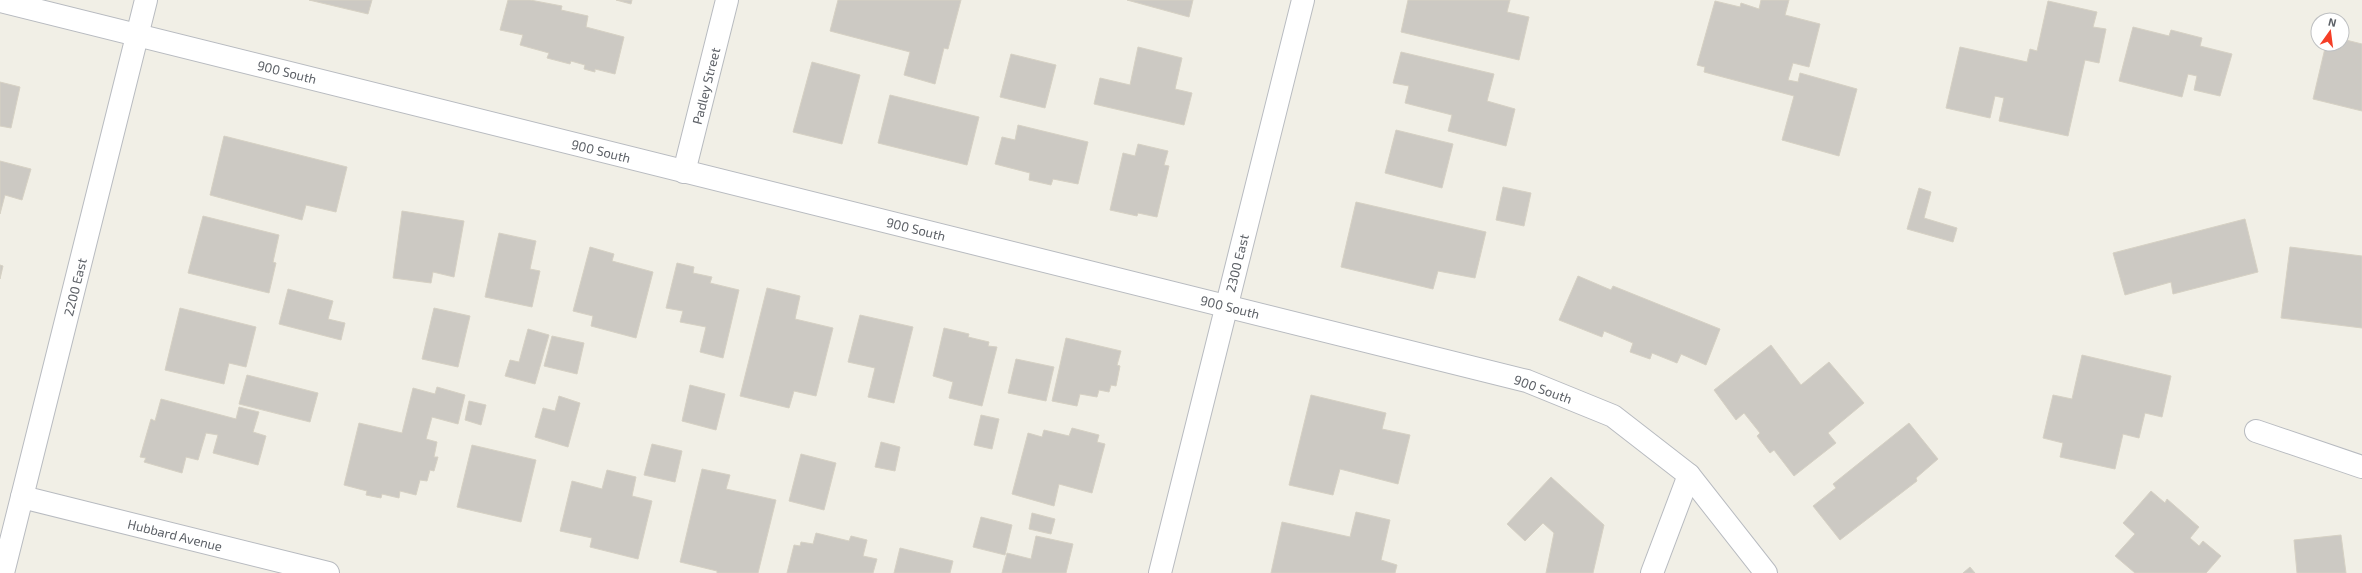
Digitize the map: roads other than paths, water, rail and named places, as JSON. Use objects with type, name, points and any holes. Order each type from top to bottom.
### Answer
[{"type":"street","name":"2200 East","points":[[3,573],[146,0]]},
{"type":"street","name":"Padley Street","points":[[684,172],[727,0]]},
{"type":"street","name":"2300 East","points":[[1160,573],[1303,0]]},
{"type":"street","name":"900 South","points":[[0,1],[1526,381],[1613,416],[1689,475],[1766,573]]},
{"type":"street","points":[[2256,431],[2362,467]]},
{"type":"street","points":[[1652,573],[1689,475]]},
{"type":"street","name":"Hubbard Avenue","points":[[22,497],[328,573]]}]
